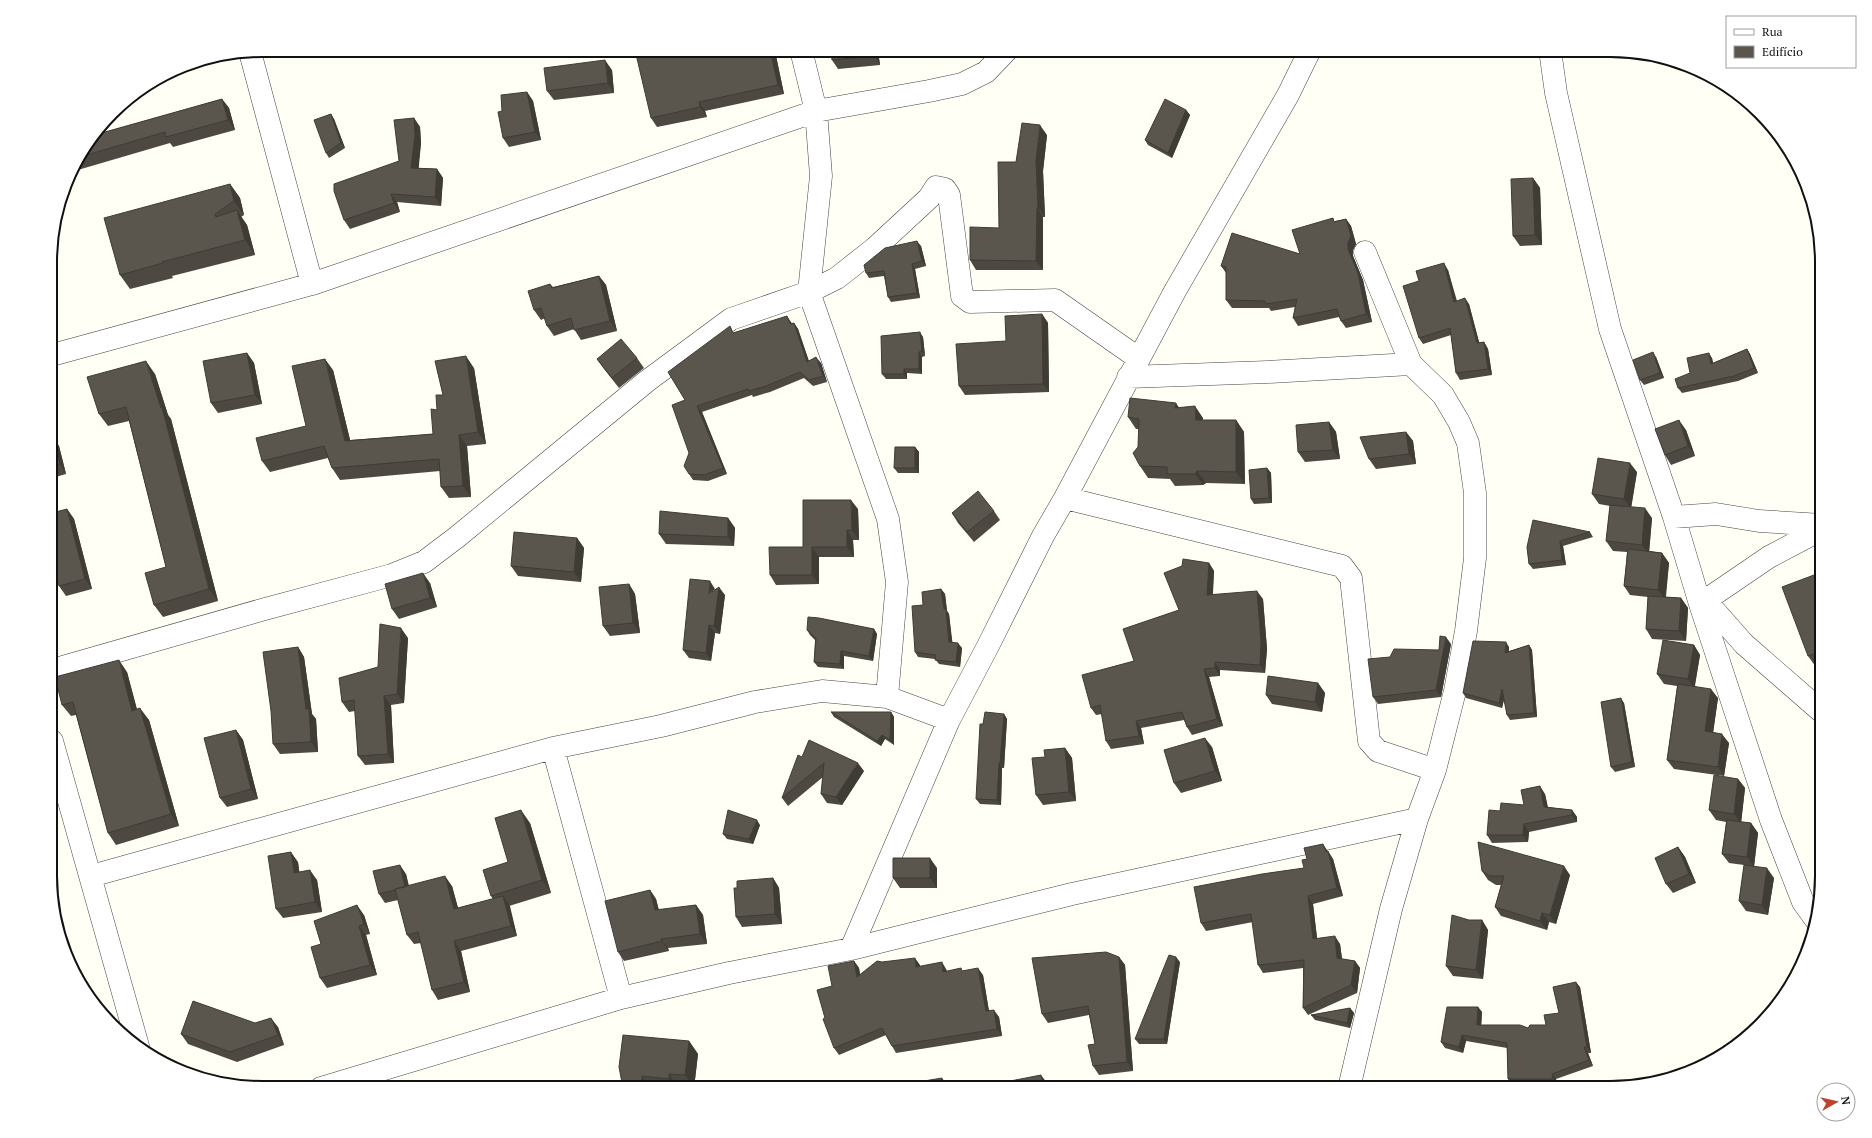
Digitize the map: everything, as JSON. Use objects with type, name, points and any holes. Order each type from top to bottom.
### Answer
[{"type":"street","points":[[251,57],[312,284]]},
{"type":"street","points":[[803,57],[816,111],[821,176],[809,292],[888,519],[897,582],[888,697]]},
{"type":"street","points":[[57,354],[312,284],[816,111],[962,84],[986,72],[1000,57]]},
{"type":"street","points":[[851,949],[949,720],[1043,536],[1065,498],[1133,368],[1288,95],[1307,57]]},
{"type":"street","points":[[1551,57],[1556,93],[1610,329],[1703,602],[1788,866],[1804,902],[1811,913]]},
{"type":"street","points":[[57,669],[265,609],[392,575],[424,562],[457,537],[647,381],[731,320],[809,292],[838,278],[876,248],[929,198],[936,187],[944,188],[949,195],[962,296],[970,302],[1056,300],[1133,368],[1268,372],[1411,364]]},
{"type":"street","points":[[1351,1081],[1391,909],[1417,820],[1436,770],[1455,691],[1466,631],[1475,558],[1475,493],[1468,443],[1459,422],[1443,395],[1411,364],[1365,252]]},
{"type":"street","points":[[1065,498],[1342,566],[1351,578],[1369,741],[1378,751],[1436,770]]},
{"type":"street","points":[[1674,517],[1716,514],[1759,521],[1815,525]]},
{"type":"street","points":[[1703,602],[1769,557],[1815,532]]},
{"type":"street","points":[[1703,602],[1744,644],[1815,706]]},
{"type":"street","points":[[91,876],[553,748],[661,726],[755,702],[822,691],[888,697],[949,720]]},
{"type":"street","points":[[553,748],[621,998]]},
{"type":"street","points":[[57,763],[91,876],[136,1038]]},
{"type":"street","points":[[344,1081],[621,998],[729,973],[851,949],[1072,894],[1417,820]]},
{"type":"building","points":[[637,57],[772,57],[778,85],[699,102],[700,107],[651,118]]},
{"type":"building","points":[[832,57],[864,57],[832,60]]},
{"type":"building","points":[[605,60],[608,83],[547,91],[544,68]]},
{"type":"building","points":[[527,92],[535,132],[503,138],[498,112],[502,111],[501,95]]},
{"type":"building","points":[[222,99],[228,120],[166,137],[165,132],[87,155],[103,133]]},
{"type":"building","points":[[1165,99],[1186,110],[1168,153],[1145,140]]},
{"type":"building","points":[[331,114],[341,143],[326,153],[314,120]]},
{"type":"building","points":[[414,118],[415,135],[411,168],[437,169],[435,197],[391,194],[394,203],[344,220],[334,191],[334,184],[399,161],[394,120]]},
{"type":"building","points":[[1022,123],[1040,125],[1036,161],[1038,208],[1036,261],[970,260],[970,227],[999,228],[998,162],[1016,162]]},
{"type":"building","points":[[1533,178],[1535,235],[1513,236],[1511,179]]},
{"type":"building","points":[[230,184],[234,201],[215,214],[216,217],[237,210],[245,240],[120,275],[104,218]]},
{"type":"building","points":[[1333,218],[1334,222],[1346,219],[1351,236],[1348,243],[1348,249],[1358,273],[1366,314],[1341,321],[1337,309],[1293,318],[1297,299],[1266,304],[1265,301],[1226,300],[1226,267],[1221,266],[1232,233],[1300,254],[1292,230]]},
{"type":"building","points":[[917,241],[922,261],[912,264],[917,293],[888,297],[884,271],[866,273],[864,265],[885,248]]},
{"type":"building","points":[[1444,263],[1454,302],[1465,298],[1477,343],[1484,342],[1488,369],[1456,373],[1450,328],[1419,338],[1403,286],[1419,281],[1416,271]]},
{"type":"building","points":[[599,276],[610,321],[574,330],[571,318],[547,326],[541,308],[534,310],[528,291],[550,284],[552,288]]},
{"type":"building","points":[[1042,314],[1043,384],[959,386],[956,344],[1006,341],[1005,316]]},
{"type":"building","points":[[787,316],[790,324],[794,323],[807,362],[816,357],[823,376],[809,380],[800,372],[766,386],[749,391],[748,389],[697,406],[723,468],[704,475],[689,474],[684,466],[689,453],[672,405],[685,400],[668,372],[730,326],[733,333]]},
{"type":"building","points":[[920,332],[922,351],[919,352],[919,369],[904,369],[904,374],[882,374],[881,336]]},
{"type":"building","points":[[621,339],[637,358],[612,378],[597,359]]},
{"type":"building","points":[[1747,349],[1754,368],[1734,376],[1678,388],[1675,379],[1690,373],[1687,358],[1709,353],[1711,364]]},
{"type":"building","points":[[1653,352],[1660,373],[1640,380],[1633,360]]},
{"type":"building","points":[[247,353],[255,395],[211,403],[203,361]]},
{"type":"building","points":[[466,356],[478,432],[459,435],[463,486],[441,487],[439,459],[332,468],[324,446],[262,461],[256,438],[306,426],[292,366],[325,359],[345,441],[433,434],[431,409],[437,410],[436,395],[443,395],[435,361]]},
{"type":"building","points":[[146,361],[161,408],[162,407],[209,589],[154,605],[145,573],[166,567],[126,407],[99,414],[87,377]]},
{"type":"building","points":[[1130,398],[1176,403],[1175,408],[1195,406],[1196,420],[1236,420],[1236,472],[1197,471],[1195,474],[1167,474],[1167,467],[1140,466],[1133,453],[1138,447],[1139,419],[1128,417]]},
{"type":"building","points":[[1679,420],[1688,446],[1665,455],[1655,429]]},
{"type":"building","points":[[1329,422],[1333,450],[1298,452],[1296,425]]},
{"type":"building","points":[[1406,432],[1409,454],[1369,459],[1360,437]]},
{"type":"building","points":[[895,447],[915,447],[915,468],[894,468]]},
{"type":"building","points":[[57,454],[60,464],[57,465]]},
{"type":"building","points":[[1598,458],[1630,463],[1624,499],[1592,494]]},
{"type":"building","points":[[1267,468],[1269,498],[1251,499],[1249,470]]},
{"type":"building","points":[[978,491],[994,511],[967,532],[952,513]]},
{"type":"building","points":[[803,500],[851,500],[852,530],[847,530],[847,547],[812,547],[812,575],[770,575],[769,547],[803,547]]},
{"type":"building","points":[[1610,505],[1645,508],[1642,545],[1606,541]]},
{"type":"building","points":[[67,509],[85,579],[59,586],[57,578],[57,512]]},
{"type":"building","points":[[660,511],[728,518],[728,537],[659,534]]},
{"type":"building","points":[[1533,520],[1590,532],[1560,541],[1562,560],[1529,564],[1527,547]]},
{"type":"building","points":[[514,532],[577,538],[574,572],[511,566]]},
{"type":"building","points":[[1628,549],[1662,553],[1658,590],[1624,586]]},
{"type":"building","points":[[1183,559],[1209,563],[1207,595],[1257,591],[1261,641],[1260,665],[1215,662],[1215,668],[1204,669],[1217,719],[1187,727],[1182,712],[1136,721],[1139,736],[1106,741],[1100,705],[1091,708],[1082,675],[1134,661],[1123,629],[1179,610],[1164,573],[1182,566]]},
{"type":"building","points":[[423,573],[430,598],[392,609],[385,584]]},
{"type":"building","points":[[1815,575],[1815,654],[1808,656],[1782,587]]},
{"type":"building","points":[[690,579],[710,581],[709,594],[719,587],[714,626],[709,625],[706,653],[683,650]]},
{"type":"building","points":[[629,584],[633,623],[603,626],[599,587]]},
{"type":"building","points":[[941,589],[944,609],[946,609],[949,642],[958,643],[956,662],[935,660],[936,655],[915,652],[912,606],[923,605],[922,592]]},
{"type":"building","points":[[1648,596],[1681,598],[1679,631],[1646,629]]},
{"type":"building","points":[[808,617],[874,629],[869,656],[841,651],[840,664],[814,662],[816,638],[807,630]]},
{"type":"building","points":[[380,624],[401,628],[397,694],[384,696],[388,754],[358,756],[354,700],[342,702],[339,678],[378,667]]},
{"type":"building","points":[[1440,636],[1446,637],[1436,690],[1373,697],[1368,659],[1390,657],[1394,649],[1439,650]]},
{"type":"building","points":[[1663,640],[1694,645],[1688,679],[1657,674]]},
{"type":"building","points":[[1473,641],[1506,642],[1505,653],[1529,645],[1534,713],[1507,715],[1502,689],[1499,703],[1463,693]]},
{"type":"building","points":[[298,647],[306,709],[309,709],[311,742],[273,744],[271,711],[263,652]]},
{"type":"building","points":[[119,660],[132,711],[140,708],[171,814],[108,833],[73,702],[62,705],[57,685],[57,676]]},
{"type":"building","points":[[1268,676],[1318,683],[1315,702],[1266,695]]},
{"type":"building","points":[[1678,684],[1711,689],[1705,731],[1722,734],[1718,767],[1667,760]]},
{"type":"building","points":[[1621,698],[1632,762],[1611,767],[1601,702]]},
{"type":"building","points":[[831,712],[891,712],[890,740],[882,735],[877,741]]},
{"type":"building","points":[[985,712],[1004,714],[997,800],[976,799],[980,724],[983,724]]},
{"type":"building","points":[[236,730],[251,789],[220,798],[204,738]]},
{"type":"building","points":[[1205,738],[1215,771],[1174,783],[1164,750]]},
{"type":"building","points":[[809,740],[858,763],[836,797],[821,794],[824,763],[782,798],[798,755],[802,757]]},
{"type":"building","points":[[1065,748],[1069,792],[1036,795],[1032,758],[1045,757],[1044,750]]},
{"type":"building","points":[[1714,775],[1738,779],[1734,814],[1709,810]]},
{"type":"building","points":[[1540,786],[1544,807],[1572,810],[1572,815],[1524,824],[1523,835],[1487,835],[1489,810],[1500,811],[1501,803],[1524,805],[1521,790]]},
{"type":"building","points":[[521,810],[542,880],[491,896],[483,870],[508,862],[495,818]]},
{"type":"building","points":[[728,810],[757,820],[749,839],[723,834]]},
{"type":"building","points":[[1727,820],[1751,823],[1747,857],[1722,854]]},
{"type":"building","points":[[1478,842],[1564,866],[1550,915],[1542,913],[1540,921],[1495,907],[1504,876],[1490,876],[1482,871]]},
{"type":"building","points":[[1323,844],[1326,852],[1328,851],[1337,888],[1308,896],[1313,939],[1335,936],[1337,958],[1355,961],[1351,985],[1303,1008],[1304,960],[1258,965],[1251,914],[1201,923],[1194,887],[1262,874],[1304,868],[1302,860],[1307,859],[1304,848]]},
{"type":"building","points":[[1678,847],[1689,874],[1666,884],[1655,858]]},
{"type":"building","points":[[291,852],[294,873],[310,870],[315,902],[276,909],[268,856]]},
{"type":"building","points":[[893,858],[930,858],[930,878],[893,878]]},
{"type":"building","points":[[400,865],[405,887],[379,894],[373,871]]},
{"type":"building","points":[[1744,865],[1767,868],[1762,905],[1739,901]]},
{"type":"building","points":[[445,876],[454,909],[503,896],[511,926],[454,941],[464,982],[432,990],[418,932],[407,935],[395,889]]},
{"type":"building","points":[[773,878],[775,914],[736,917],[734,888],[737,888],[737,881]]},
{"type":"building","points":[[650,890],[655,910],[696,905],[700,934],[661,939],[662,941],[618,952],[605,901]]},
{"type":"building","points":[[357,905],[364,924],[359,926],[370,965],[320,978],[311,947],[321,944],[314,921]]},
{"type":"building","points":[[1452,915],[1469,920],[1482,920],[1476,970],[1446,966]]},
{"type":"building","points":[[1106,952],[1119,957],[1127,1062],[1093,1066],[1088,1045],[1095,1044],[1088,1006],[1042,1014],[1032,958]]},
{"type":"building","points":[[1169,955],[1176,957],[1164,1039],[1135,1039]]},
{"type":"building","points":[[915,958],[916,967],[942,962],[943,972],[961,968],[962,971],[978,968],[986,1011],[994,1010],[997,1029],[892,1046],[882,1028],[834,1048],[823,1019],[825,1018],[817,990],[832,986],[828,966],[854,961],[857,977],[877,961],[882,962]]},
{"type":"building","points":[[1576,982],[1587,1047],[1584,1047],[1589,1060],[1552,1074],[1553,1079],[1508,1079],[1507,1043],[1462,1035],[1459,1047],[1441,1042],[1447,1007],[1478,1007],[1477,1025],[1520,1025],[1528,1028],[1530,1025],[1546,1025],[1544,1015],[1559,1013],[1553,987]]},
{"type":"building","points":[[193,1001],[255,1023],[271,1018],[278,1035],[230,1052],[181,1034]]},
{"type":"building","points":[[1350,1008],[1347,1023],[1311,1015]]},
{"type":"building","points":[[623,1035],[689,1041],[685,1075],[669,1074],[669,1079],[642,1076],[642,1081],[622,1081],[619,1067]]},
{"type":"building","points":[[1041,1075],[1042,1081],[1010,1081]]},
{"type":"building","points":[[942,1078],[941,1081],[924,1081]]}]
